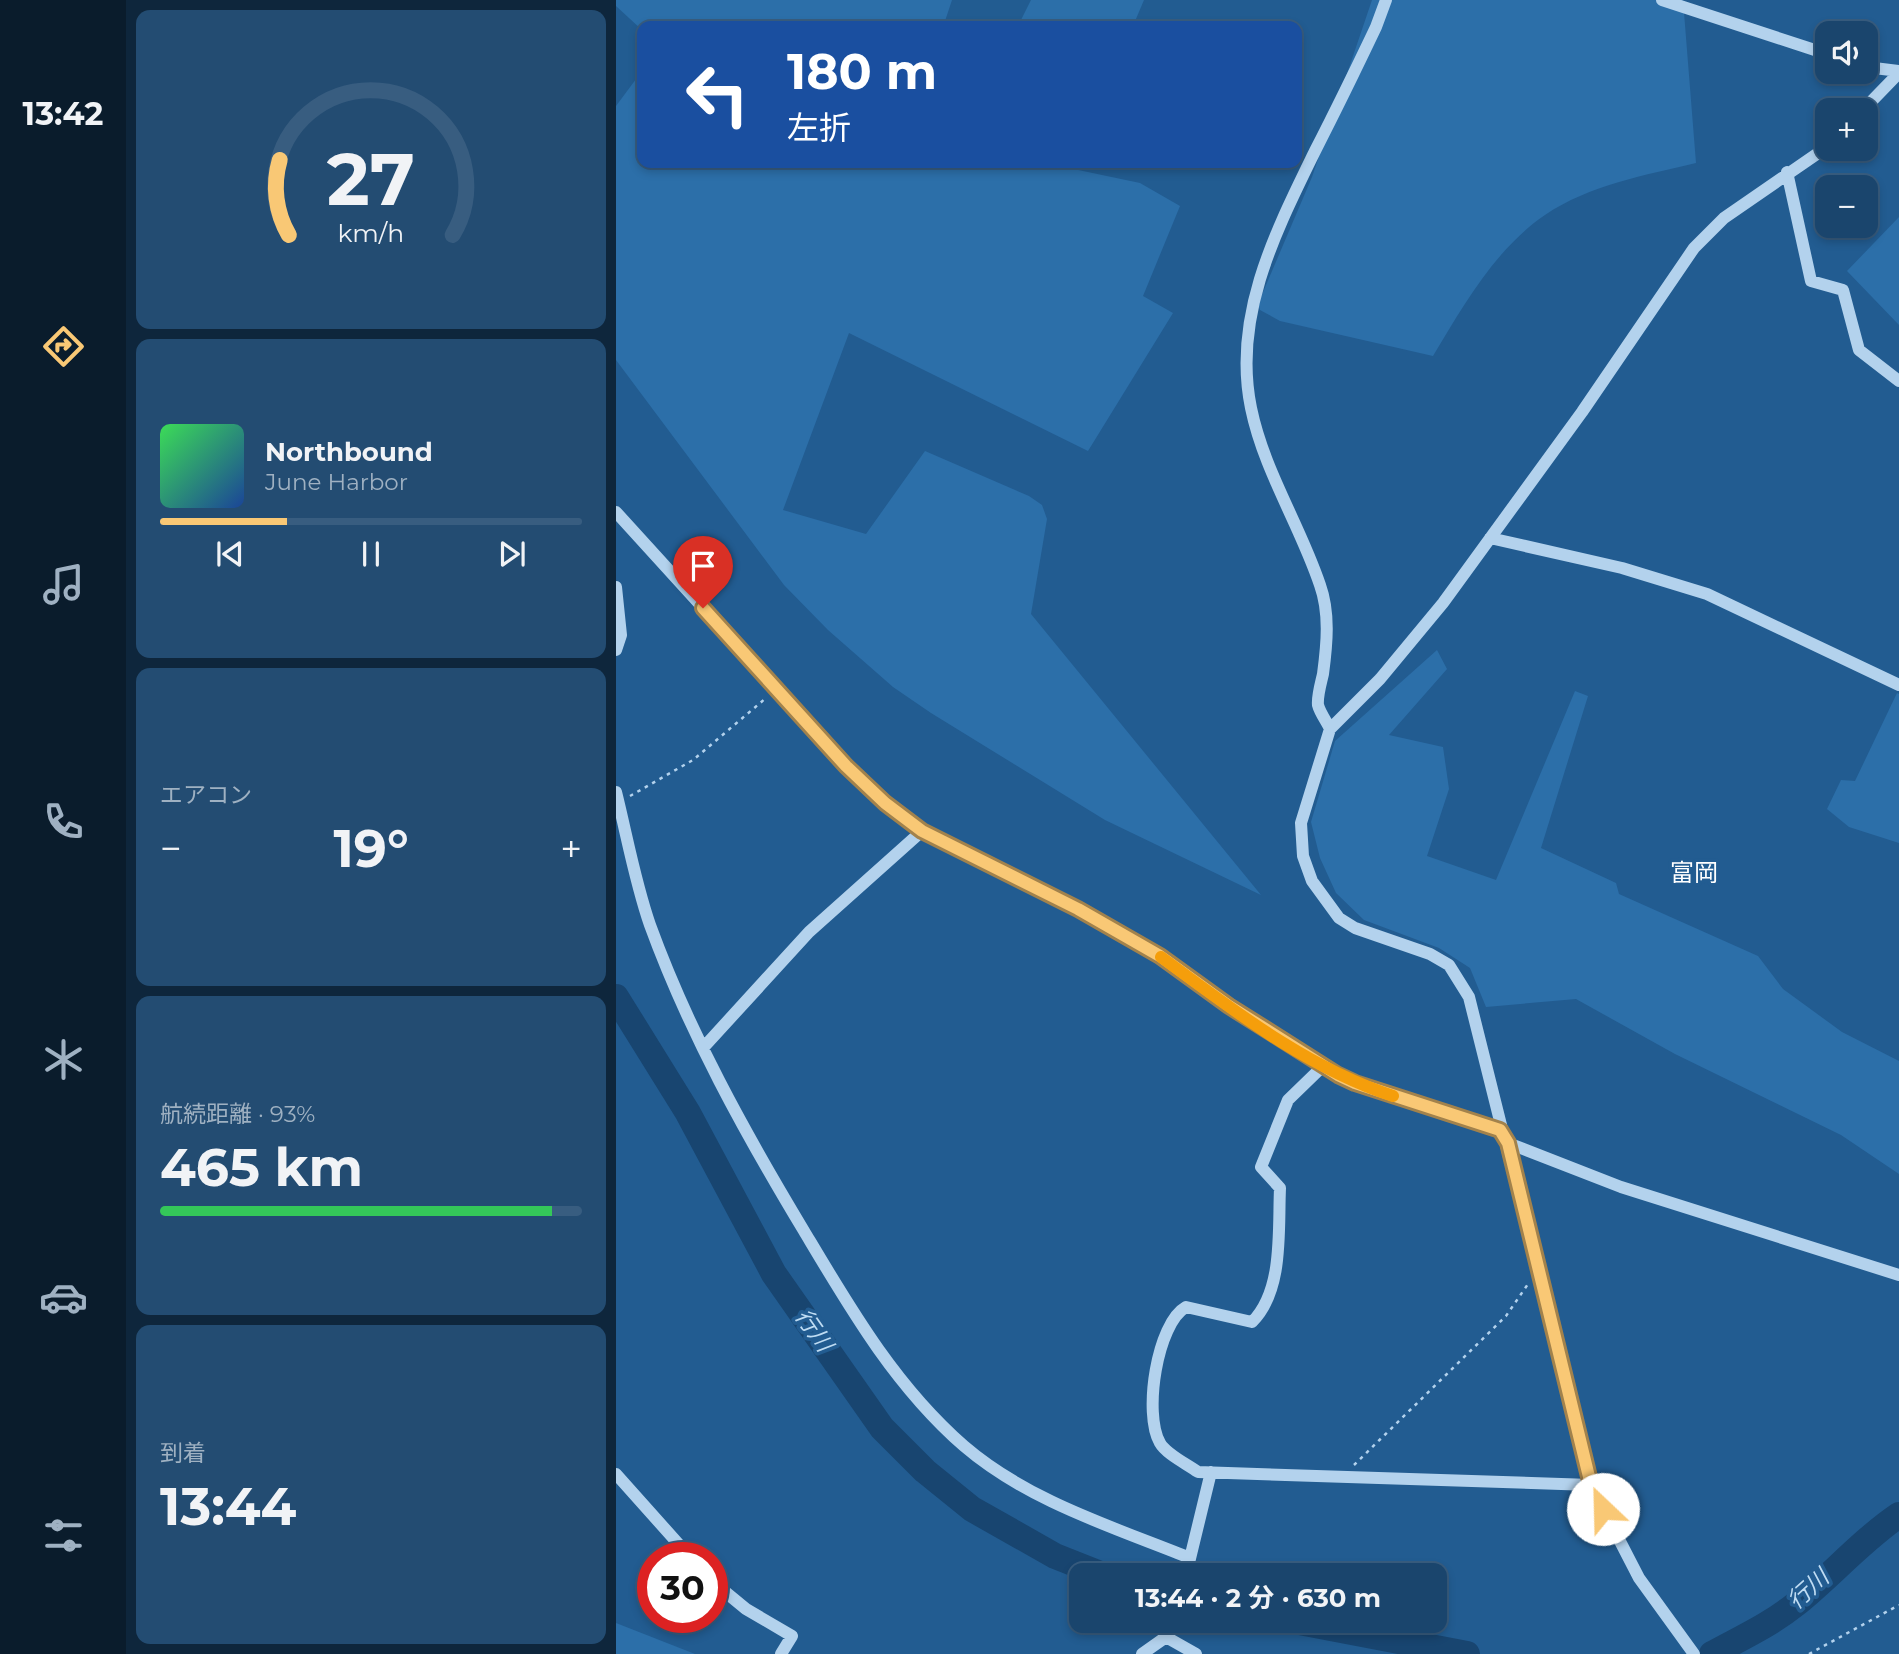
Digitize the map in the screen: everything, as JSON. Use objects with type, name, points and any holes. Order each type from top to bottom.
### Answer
[{"type":"street","points":[[1330,729],[1318,705],[1326,648],[1326,610],[1313,562],[1264,456],[1251,409],[1245,369],[1246,338],[1258,285],[1276,232],[1376,27],[1386,0]]},
{"type":"street","points":[[1662,0],[1815,50]]},
{"type":"street","points":[[1878,69],[1899,72]]},
{"type":"street","points":[[1874,98],[1899,72]]},
{"type":"street","points":[[1694,1654],[1639,1578],[1591,1485],[1508,1143],[1500,1130],[1469,997],[1449,965],[1430,954],[1355,928],[1339,918],[1312,881],[1303,856],[1301,822],[1330,729],[1380,679],[1443,603],[1582,412],[1694,248],[1724,218],[1815,154]]},
{"type":"street","points":[[1787,172],[1811,281],[1843,290],[1859,350],[1899,381]]},
{"type":"street","points":[[616,512],[846,766],[885,803],[922,831],[1078,909],[1160,956],[1229,1006],[1322,1066],[1355,1083],[1500,1130]]},
{"type":"street","points":[[1490,538],[1622,568],[1707,594],[1899,685]]},
{"type":"street","points":[[616,587],[621,635],[616,650]]},
{"type":"street","points":[[617,797],[649,921],[685,1015],[772,1177],[857,1320],[905,1385],[964,1446],[1020,1485],[1066,1508],[1190,1558]]},
{"type":"street","points":[[703,1048],[808,932],[922,831]]},
{"type":"street","points":[[1322,1066],[1288,1100],[1261,1167],[1280,1188],[1275,1269],[1266,1304],[1252,1322],[1186,1307],[1178,1312],[1168,1327],[1160,1348],[1153,1407],[1160,1445],[1198,1472],[1591,1485]]},
{"type":"street","points":[[1508,1143],[1621,1187],[1899,1275]]},
{"type":"street","points":[[1189,1563],[1211,1472]]},
{"type":"street","points":[[616,1474],[677,1542]]},
{"type":"street","points":[[728,1594],[746,1609],[792,1636],[781,1654]]},
{"type":"street","points":[[1142,1654],[1165,1633]]},
{"type":"street","points":[[1173,1633],[1196,1654]]},
{"type":"path","points":[[617,797],[693,760],[777,690]]},
{"type":"path","points":[[1341,1477],[1506,1316],[1539,1272]]},
{"type":"path","points":[[1809,1654],[1899,1605]]},
{"type":"shaded area","points":[[616,0],[952,0],[945,21],[637,21],[637,25],[616,6]]},
{"type":"shaded area","points":[[1031,0],[1144,0],[1135,21],[1020,21]]},
{"type":"shaded area","points":[[1372,0],[1683,0],[1696,163],[1638,177],[1580,196],[1527,228],[1482,279],[1433,356],[1280,321],[1260,310],[1258,304],[1312,177]]},
{"type":"shaded area","points":[[637,78],[637,168],[1069,168],[1140,183],[1180,206],[1143,296],[1173,313],[1088,451],[849,333],[783,510],[866,534],[925,451],[1029,496],[1042,505],[1047,519],[1031,614],[1261,895],[1105,820],[931,713],[893,687],[828,630],[784,585],[616,360],[616,106]]},
{"type":"shaded area","points":[[1899,217],[1899,325],[1847,271]]},
{"type":"shaded area","points":[[1437,650],[1447,669],[1389,735],[1443,747],[1449,789],[1427,856],[1496,880],[1575,691],[1588,696],[1541,848],[1616,883],[1619,894],[1758,956],[1783,989],[1842,1032],[1899,1061],[1899,1174],[1841,1135],[1675,1054],[1576,999],[1486,1007],[1470,968],[1439,948],[1364,920],[1336,893],[1320,858],[1311,822],[1335,741]]},
{"type":"shaded area","points":[[1897,693],[1899,843],[1849,827],[1827,809],[1841,780],[1855,781]]},
{"type":"shaded area","points":[[616,1623],[695,1654],[616,1654]]},
{"type":"waterway","name":"行川","points":[[616,997],[688,1113],[774,1274],[882,1428],[925,1471],[972,1509],[1055,1556],[1073,1563]]},
{"type":"waterway","name":"行川","points":[[1712,1654],[1786,1612],[1899,1515]]},
{"type":"waterway","name":"行川","points":[[1357,1633],[1467,1654]]},
{"type":"slow traffic","points":[[1161,957],[1229,1006],[1322,1066],[1355,1083],[1393,1096]]},
{"type":"district","name":"富岡","points":[[1694,873]]},
{"type":"route","points":[[703,608],[846,766],[885,803],[922,831],[1078,909],[1160,956],[1229,1006],[1338,1075],[1355,1083],[1500,1130],[1508,1143],[1591,1485],[1603,1509]]}]
